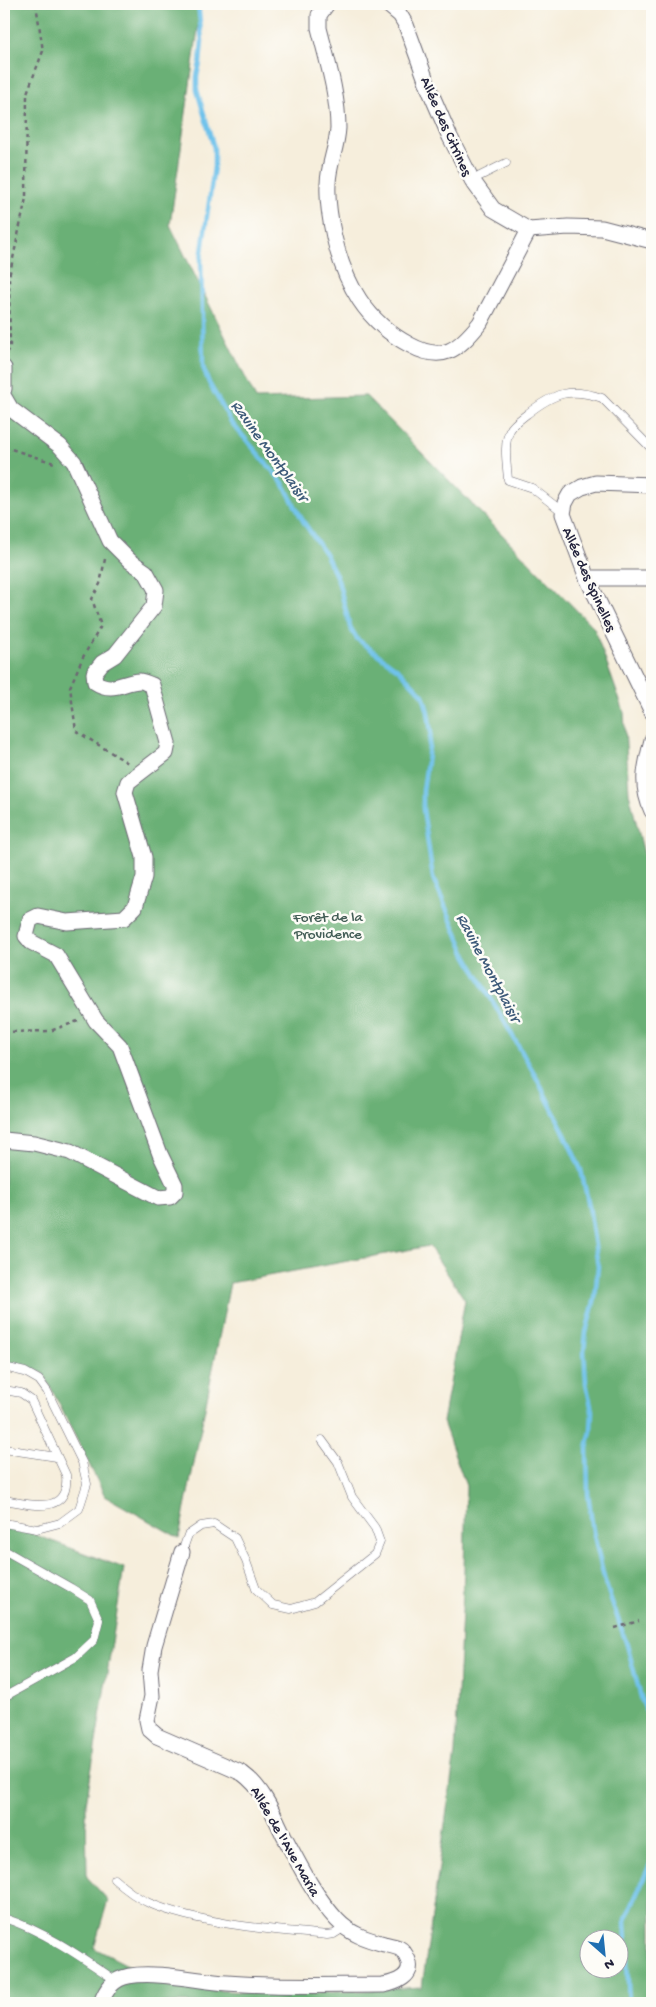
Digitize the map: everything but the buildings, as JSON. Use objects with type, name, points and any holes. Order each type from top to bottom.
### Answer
[{"type":"street","points":[[327,4],[320,15],[319,28],[337,106],[338,130],[335,154],[328,182],[328,202],[340,261],[350,284],[363,306],[381,325],[402,341],[422,352],[433,355],[455,347],[469,336],[480,323],[529,230],[568,227],[602,228],[652,241]]},
{"type":"street","name":"Allée des Citrines","points":[[387,4],[400,15],[406,25],[430,91],[472,180],[493,209],[529,230]]},
{"type":"street","points":[[4,368],[4,389]]},
{"type":"street","points":[[4,397],[11,408],[60,446],[74,462],[110,541],[130,562],[146,572],[156,590],[154,606],[115,655],[102,663],[94,673],[95,682],[101,686],[119,687],[141,681],[152,686],[168,743],[166,754],[128,782],[125,792],[144,857],[144,877],[135,906],[124,918],[67,922],[38,916],[30,920],[26,936],[31,942],[56,956],[96,1021],[120,1046],[160,1154],[175,1185],[175,1192],[170,1197],[158,1198],[70,1152],[34,1143],[4,1140]]},
{"type":"street","name":"Allée des Spinelles","points":[[652,484],[596,483],[582,487],[570,494],[563,512],[587,578],[652,712]]},
{"type":"street","points":[[587,578],[652,578]]},
{"type":"street","points":[[652,740],[644,768],[644,786],[652,811]]},
{"type":"street","name":"Allée de l'Ave Maria","points":[[115,1980],[129,1976],[157,1976],[228,1983],[282,1985],[383,1984],[395,1983],[408,1972],[410,1963],[399,1948],[356,1935],[345,1927],[321,1901],[307,1880],[268,1804],[251,1780],[242,1773],[157,1736],[149,1729],[147,1720],[152,1696],[150,1670],[154,1646],[182,1552]]},
{"type":"street","points":[[101,2003],[109,1986],[115,1980]]},
{"type":"lane","points":[[472,180],[506,163]]},
{"type":"lane","points":[[563,512],[532,488],[508,480],[506,451],[509,431],[514,424],[548,398],[561,393],[591,394],[602,398],[652,449]]},
{"type":"lane","points":[[4,1367],[25,1372],[39,1380],[47,1391],[82,1462],[87,1484],[79,1509],[60,1523],[37,1529],[4,1523]]},
{"type":"lane","points":[[4,1500],[42,1507],[54,1503],[62,1497],[67,1486],[66,1476],[32,1400],[21,1393],[10,1391]]},
{"type":"lane","points":[[182,1552],[188,1535],[201,1526],[214,1524],[235,1538],[256,1589],[273,1605],[291,1609],[315,1602],[375,1554],[380,1542],[375,1528],[352,1498],[338,1462],[322,1440]]},
{"type":"lane","points":[[4,1449],[58,1457]]},
{"type":"lane","points":[[4,1550],[90,1600],[99,1620],[94,1640],[76,1657],[4,1698]]},
{"type":"lane","points":[[114,1879],[129,1892],[148,1903],[221,1922],[327,1935],[334,1934],[345,1927]]},
{"type":"lane","points":[[4,1918],[28,1926],[115,1980]]},
{"type":"path","points":[[4,356],[10,347],[9,277],[26,198],[27,93],[43,51],[36,4]]},
{"type":"path","points":[[4,450],[11,449],[62,466],[74,462]]},
{"type":"path","points":[[4,1032],[50,1031],[74,1021],[96,1021]]},
{"type":"path","points":[[615,1628],[639,1621]]},
{"type":"green space","name":"Forêt de la Providence","points":[[4,4],[200,4],[201,8],[170,225],[256,399],[366,396],[594,628],[624,712],[629,793],[652,880],[652,2003],[4,2003],[4,1523],[124,1568],[86,1804],[87,1877],[108,1900],[94,1948],[171,1987],[284,1995],[422,1987],[455,1753],[464,1571],[466,1486],[443,1422],[465,1300],[429,1246],[230,1283],[179,1538],[105,1496],[43,1372],[4,1362]]},
{"type":"waterway","name":"Ravine Montplaisir","points":[[198,4],[202,41],[197,90],[214,148],[214,167],[201,259],[203,367],[209,383],[231,422],[283,483],[303,521],[326,555],[338,580],[350,627],[357,639],[399,670],[423,695],[431,732],[423,791],[423,809],[433,878],[466,955],[534,1073],[581,1170],[589,1206],[598,1266],[595,1298],[586,1332],[584,1351],[586,1383],[592,1411],[591,1431],[587,1448],[588,1493],[593,1531],[605,1582],[627,1645],[642,1701],[652,1725]]},
{"type":"waterway","name":"Ravine Montplaisir","points":[[629,2003],[625,1920],[652,1860]]}]
